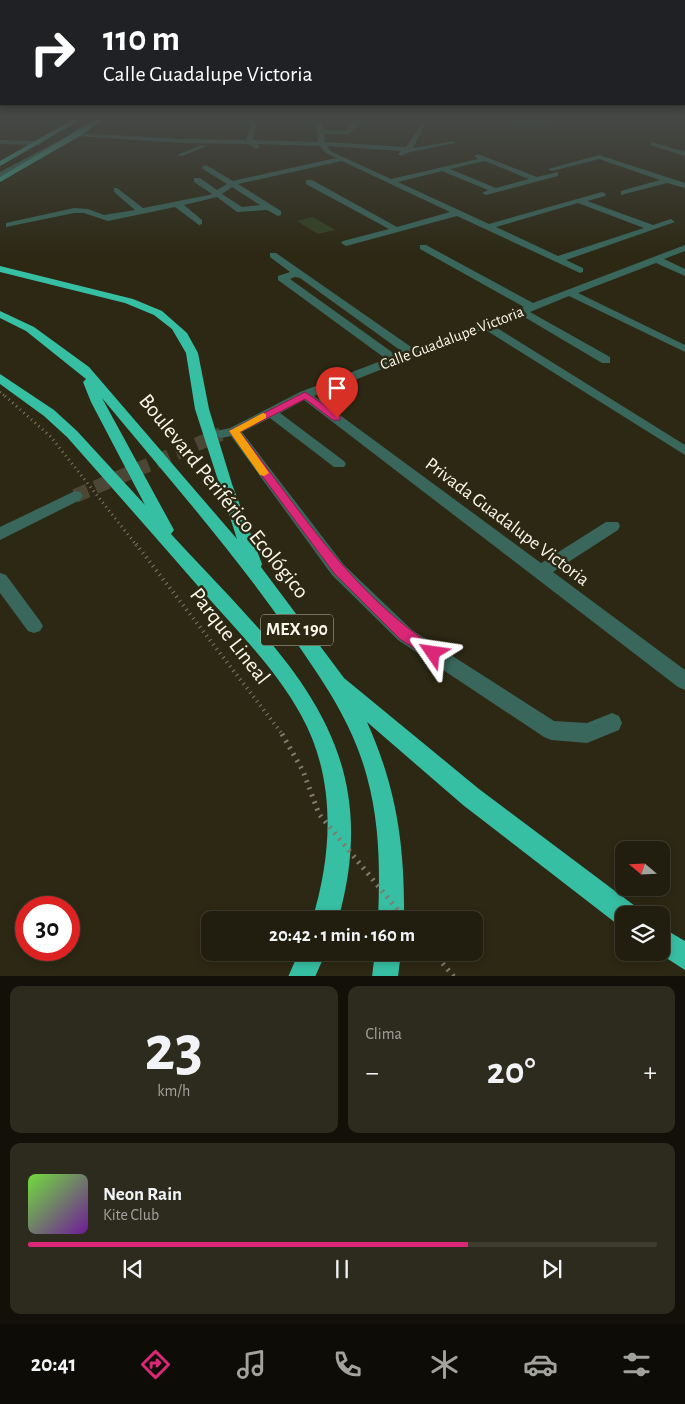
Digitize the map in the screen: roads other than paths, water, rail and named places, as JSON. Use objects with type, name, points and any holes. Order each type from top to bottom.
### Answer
[{"type":"highway","points":[[0,269],[130,301],[158,313],[183,335],[192,353],[202,409],[212,444],[258,575]]},
{"type":"highway","name":"Boulevard Periférico Ecológico","points":[[0,314],[30,329],[85,370],[258,575],[336,684],[471,797],[615,907]]},
{"type":"highway","points":[[85,370],[97,402],[176,549]]},
{"type":"highway","points":[[0,378],[49,413],[72,434],[176,549],[292,683],[324,744],[332,767],[340,822],[335,883],[327,911]]},
{"type":"highway","points":[[336,684],[357,720],[380,777],[388,811],[391,842],[393,882],[391,911]]},
{"type":"highway","points":[[670,946],[685,956]]},
{"type":"highway","points":[[301,976],[308,961]]},
{"type":"highway","points":[[385,976],[387,961]]},
{"type":"main road","points":[[0,180],[27,165]]},
{"type":"street","points":[[0,175],[19,165]]},
{"type":"street","points":[[9,225],[78,210],[90,212],[102,219],[141,212],[217,194],[233,183],[318,165]]},
{"type":"street","points":[[355,165],[580,270]]},
{"type":"street","points":[[391,182],[462,165]]},
{"type":"street","points":[[500,165],[537,179]]},
{"type":"street","points":[[486,193],[537,179],[576,165]]},
{"type":"street","points":[[622,165],[685,186]]},
{"type":"street","points":[[206,167],[278,213]]},
{"type":"street","points":[[443,169],[495,190]]},
{"type":"street","points":[[196,180],[243,211],[268,206]]},
{"type":"street","points":[[624,193],[668,180]]},
{"type":"street","points":[[309,182],[397,230]]},
{"type":"street","points":[[117,190],[141,212]]},
{"type":"street","points":[[488,227],[602,194]]},
{"type":"street","points":[[579,201],[652,228]]},
{"type":"street","points":[[177,204],[199,222]]},
{"type":"street","points":[[346,243],[458,213]]},
{"type":"street","points":[[556,260],[671,222]]},
{"type":"street","points":[[423,247],[606,360]]},
{"type":"street","name":"Calle Guadalupe Victoria","points":[[612,723],[587,733],[551,730],[405,635],[338,570],[227,432],[305,394],[685,248]]},
{"type":"street","points":[[273,255],[412,353]]},
{"type":"street","points":[[656,259],[685,273]]},
{"type":"street","points":[[298,274],[282,278],[394,360]]},
{"type":"street","points":[[570,292],[685,349]]},
{"type":"street","points":[[485,325],[685,451]]},
{"type":"street","name":"Privada Guadalupe Victoria","points":[[305,394],[685,682]]},
{"type":"street","points":[[271,412],[339,464]]},
{"type":"street","points":[[0,534],[75,496]]},
{"type":"street","points":[[541,572],[612,526]]},
{"type":"street","points":[[0,580],[34,626]]},
{"type":"tunnel","points":[[75,496],[221,434]]}]
